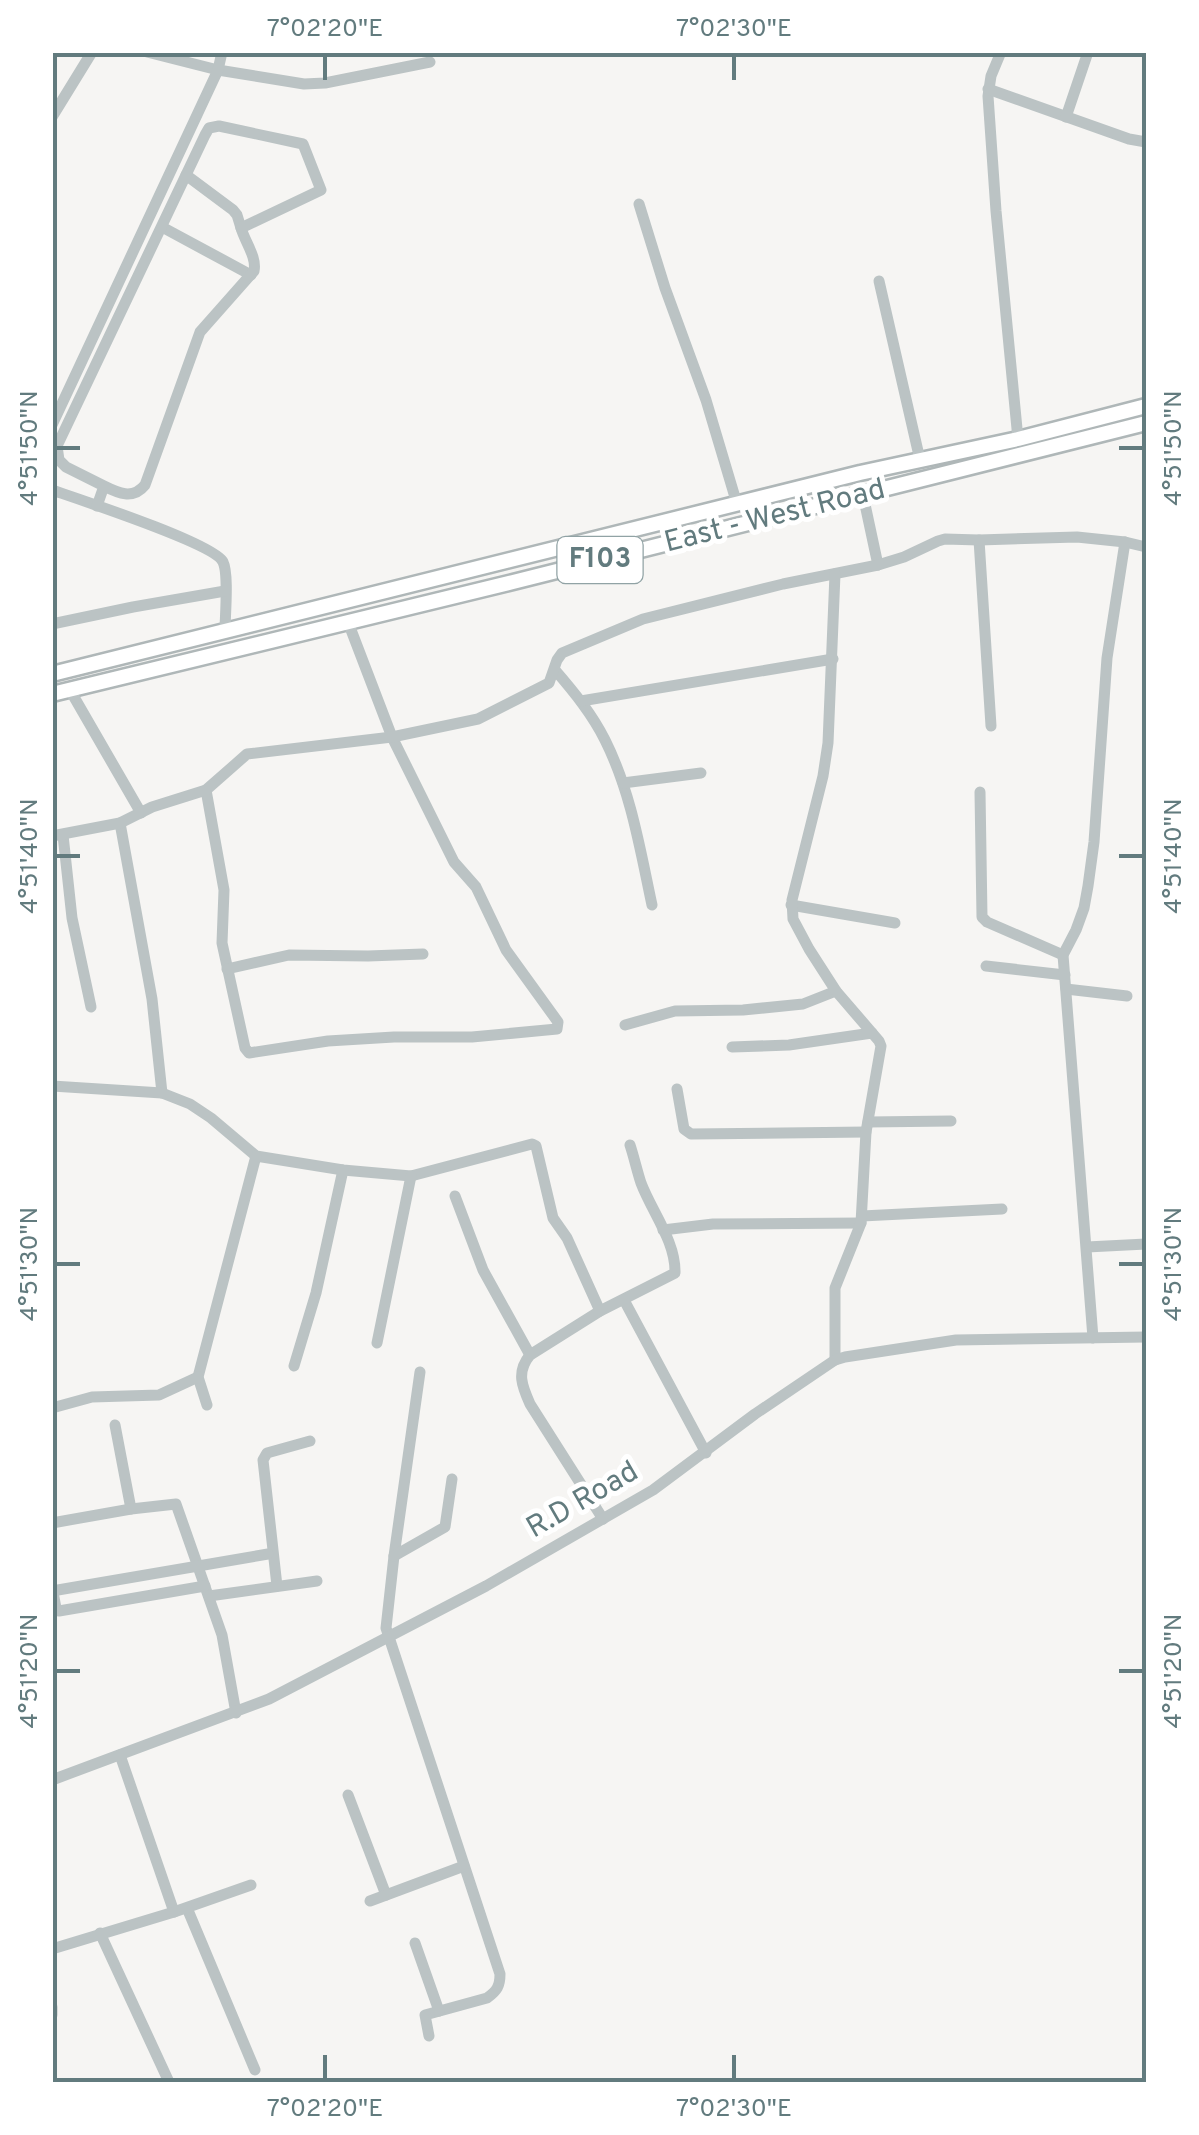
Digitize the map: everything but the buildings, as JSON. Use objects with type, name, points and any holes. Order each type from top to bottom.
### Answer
[{"type":"main road","name":"East - West Road","points":[[52,674],[1146,406]]},
{"type":"main road","name":"East - West Road","points":[[52,694],[1146,423]]},
{"type":"main road","points":[[508,562],[513,582]]},
{"type":"street","points":[[52,117],[92,52]]},
{"type":"street","points":[[147,52],[218,70],[304,84],[430,62]]},
{"type":"street","points":[[52,425],[218,70],[222,52]]},
{"type":"street","points":[[1001,52],[988,89],[1018,439]]},
{"type":"street","points":[[1066,117],[1088,52]]},
{"type":"street","points":[[988,89],[1146,142]]},
{"type":"street","points":[[186,175],[238,215],[241,228],[244,240],[255,260],[252,275],[200,332],[140,492],[130,495],[66,467],[59,460],[58,446],[186,175],[209,128],[220,126],[303,144],[322,188],[241,228]]},
{"type":"street","points":[[639,204],[737,504]]},
{"type":"street","points":[[162,227],[252,275]]},
{"type":"street","points":[[879,281],[920,460]]},
{"type":"street","points":[[97,506],[104,486]]},
{"type":"street","points":[[52,490],[183,538],[219,556],[225,566],[225,632]]},
{"type":"street","points":[[863,495],[878,565]]},
{"type":"street","points":[[91,1006],[58,836],[120,823],[206,790],[247,754],[392,738],[486,716],[549,683],[562,653],[643,618],[878,565],[938,541],[1077,536],[1146,547]]},
{"type":"street","points":[[979,540],[992,726]]},
{"type":"street","points":[[1093,1338],[1063,955],[1080,919],[1088,886],[1107,658],[1124,542]]},
{"type":"street","points":[[835,1360],[835,1288],[861,1220],[867,1127],[881,1055],[879,1041],[836,991],[793,919],[791,905],[824,776],[830,728],[836,574]]},
{"type":"street","points":[[52,624],[226,591]]},
{"type":"street","points":[[206,790],[224,890],[221,934],[249,1053],[328,1041],[472,1037],[557,1029],[559,1026],[506,950],[476,887],[454,862],[392,738],[348,622]]},
{"type":"street","points":[[581,701],[833,659]]},
{"type":"street","points":[[555,670],[604,738],[624,782],[652,906]]},
{"type":"street","points":[[70,690],[141,813]]},
{"type":"street","points":[[624,782],[701,773]]},
{"type":"street","points":[[980,792],[982,917],[1063,955]]},
{"type":"street","points":[[120,823],[152,999],[162,1093]]},
{"type":"street","points":[[791,905],[895,922]]},
{"type":"street","points":[[227,969],[289,954],[424,954]]},
{"type":"street","points":[[986,966],[1064,974]]},
{"type":"street","points":[[1066,989],[1128,996]]},
{"type":"street","points":[[625,1026],[675,1011],[803,1004],[836,991]]},
{"type":"street","points":[[732,1048],[872,1033]]},
{"type":"street","points":[[52,1086],[162,1093],[211,1118],[256,1156],[343,1170],[411,1176],[532,1144],[536,1146],[554,1218],[600,1311]]},
{"type":"street","points":[[677,1088],[684,1130],[691,1134],[951,1121]]},
{"type":"street","points":[[603,1519],[530,1404],[521,1376],[522,1365],[530,1355],[600,1311],[675,1273],[630,1144]]},
{"type":"street","points":[[207,1404],[198,1377],[256,1156]]},
{"type":"street","points":[[294,1366],[316,1293],[343,1170]]},
{"type":"street","points":[[377,1342],[411,1176]]},
{"type":"street","points":[[455,1196],[483,1270],[530,1355]]},
{"type":"street","points":[[663,1230],[1002,1209]]},
{"type":"street","points":[[1087,1247],[1146,1244]]},
{"type":"street","points":[[624,1300],[706,1452]]},
{"type":"street","name":"R.D Road","points":[[52,1780],[269,1699],[388,1638],[653,1490],[835,1360],[956,1340],[1146,1336]]},
{"type":"street","points":[[420,1372],[387,1613],[388,1638],[500,1982],[495,1993],[487,1998],[425,2014],[429,2036]]},
{"type":"street","points":[[52,1408],[92,1397],[159,1396],[198,1377]]},
{"type":"street","points":[[115,1425],[131,1509]]},
{"type":"street","points":[[277,1586],[263,1460],[267,1454],[310,1441]]},
{"type":"street","points":[[394,1556],[444,1527],[452,1479]]},
{"type":"street","points":[[52,1523],[176,1504],[222,1635],[236,1712]]},
{"type":"street","points":[[268,1554],[52,1589],[59,1611],[207,1591],[317,1582]]},
{"type":"street","points":[[120,1755],[180,1910],[255,2070]]},
{"type":"street","points":[[348,1795],[386,1895]]},
{"type":"street","points":[[370,1901],[464,1866]]},
{"type":"street","points":[[52,1949],[251,1885]]},
{"type":"street","points":[[100,1933],[169,2082]]},
{"type":"street","points":[[415,1942],[439,2011]]},
{"type":"street","points":[[52,2007],[52,2016]]}]
